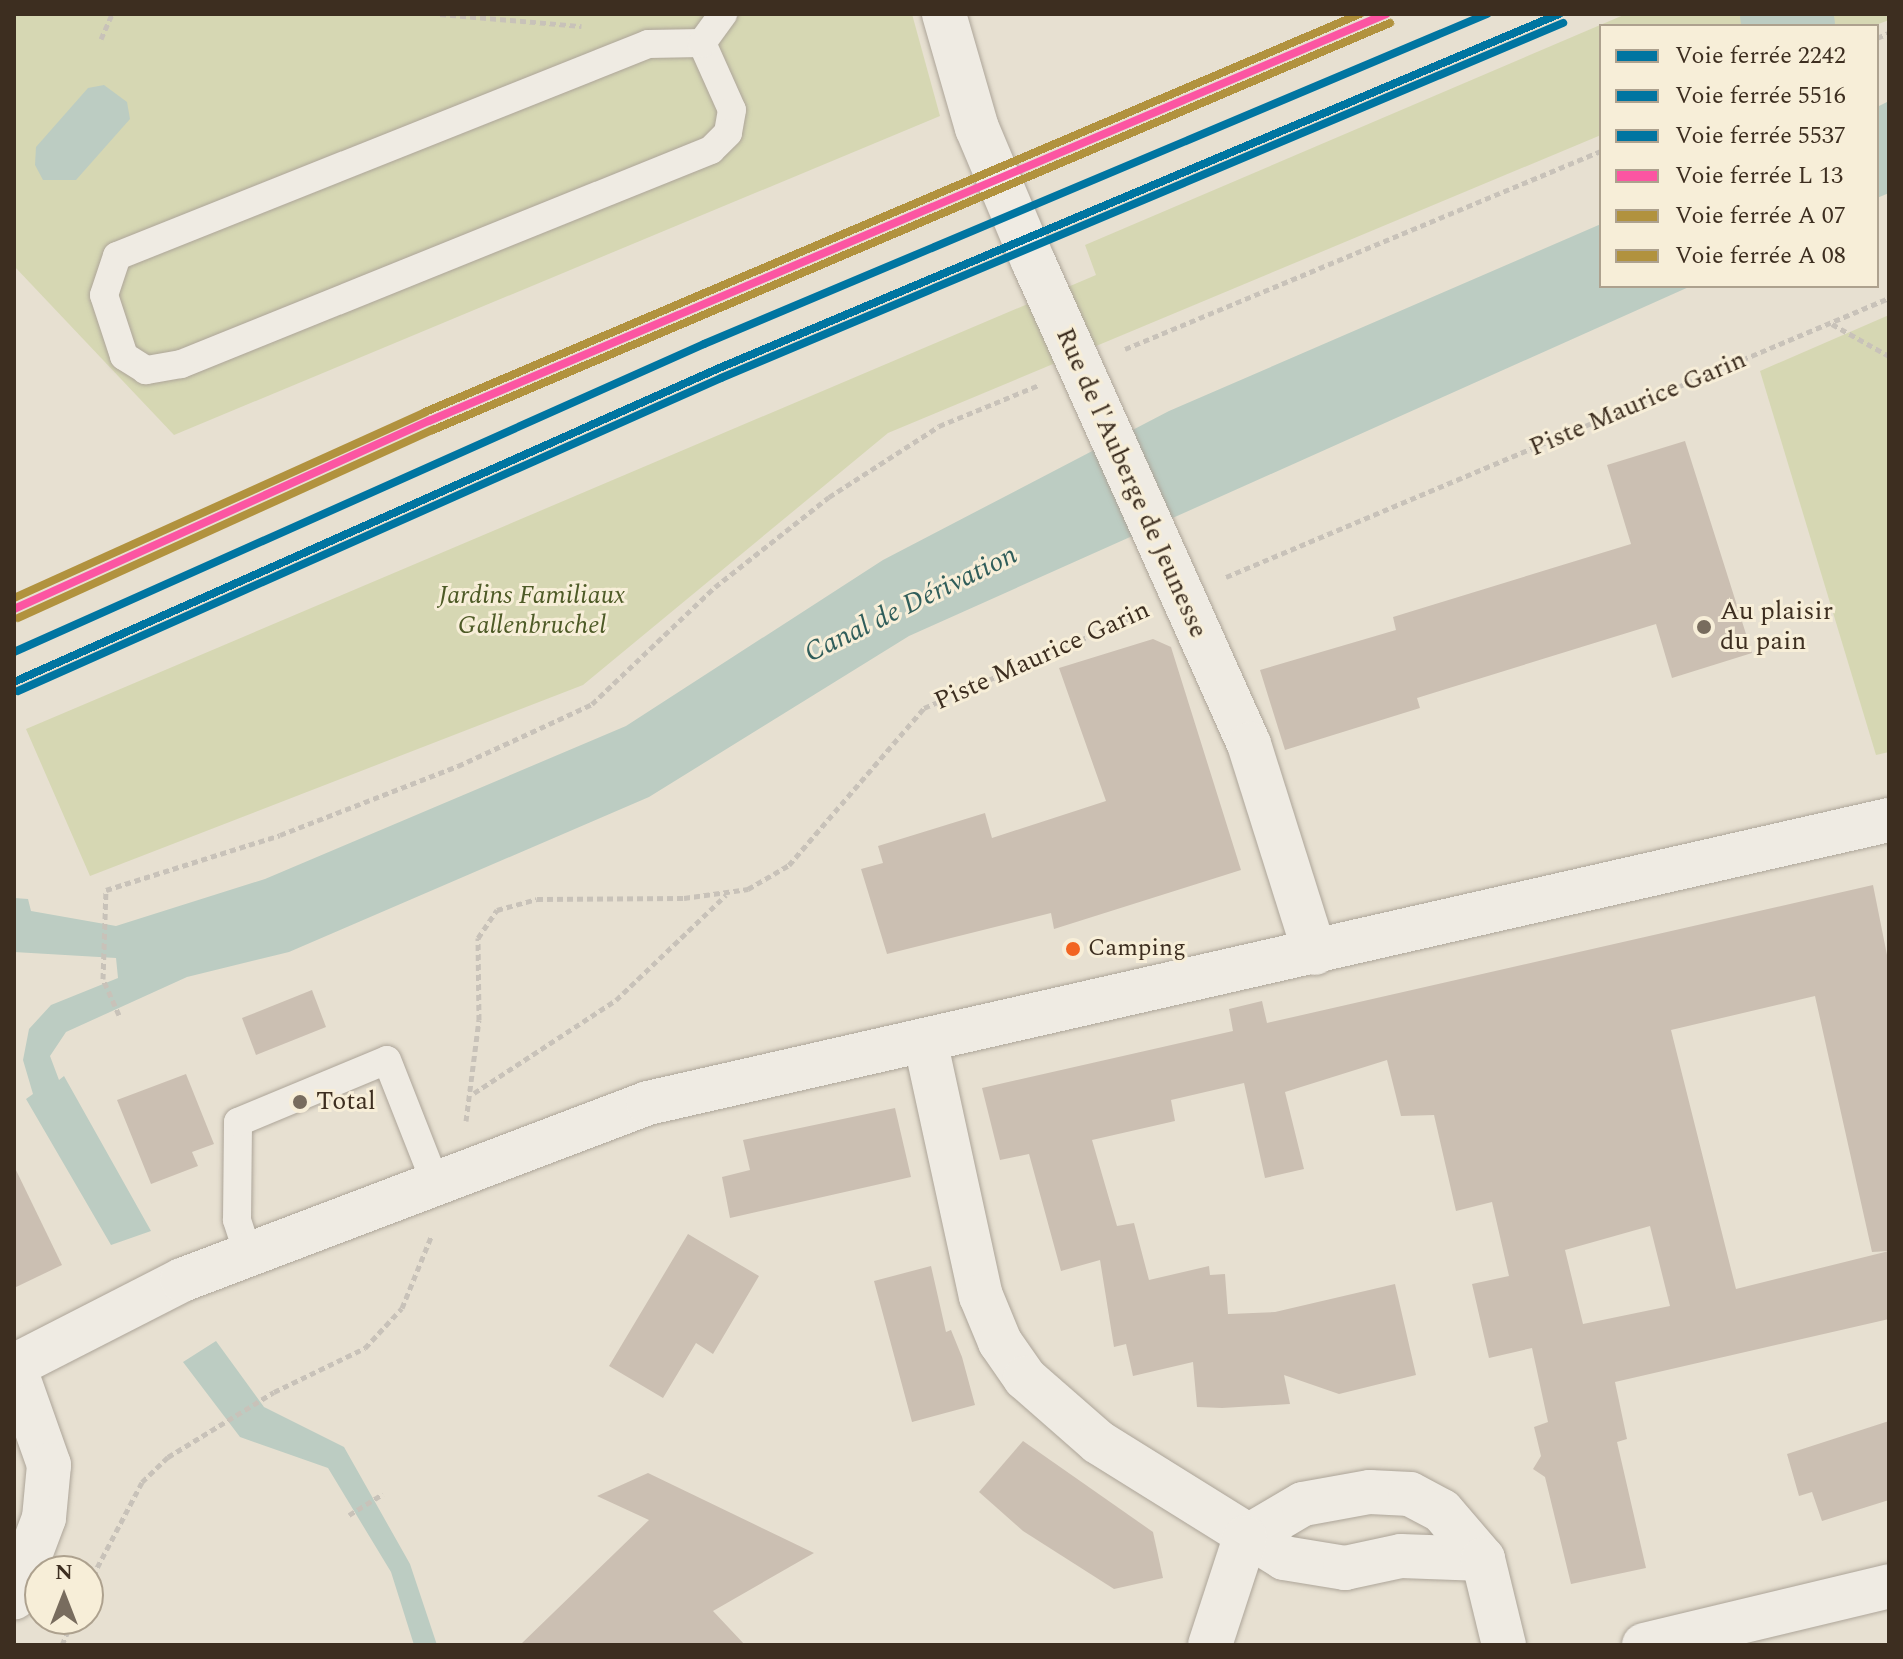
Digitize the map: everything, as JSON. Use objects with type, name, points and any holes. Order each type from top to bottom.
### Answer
[{"type":"street","name":"Rue de l'Auberge de Jeunesse","points":[[938,20],[977,128],[1087,388],[1249,744],[1315,953]]},
{"type":"street","points":[[14,1598],[44,1518],[49,1465],[14,1366],[121,1306],[248,1254],[648,1103],[1889,820]]},
{"type":"street","points":[[925,1040],[952,1181],[981,1296],[1000,1342],[1025,1378],[1098,1442],[1245,1538],[1312,1566],[1345,1568],[1401,1556],[1483,1559]]},
{"type":"street","points":[[1210,1645],[1245,1538],[1303,1504],[1370,1492],[1410,1494],[1442,1511],[1483,1559],[1504,1645]]},
{"type":"street","points":[[1644,1645],[1889,1586]]},
{"type":"lane","points":[[702,43],[723,14]]},
{"type":"lane","points":[[702,43],[732,110],[728,133],[711,150],[181,364],[146,370],[124,356],[104,295],[117,256],[648,44],[702,43]]},
{"type":"lane","points":[[248,1254],[237,1220],[238,1122],[387,1060],[435,1182]]},
{"type":"path","points":[[101,39],[112,14]]},
{"type":"path","points":[[440,14],[593,27]]},
{"type":"path","points":[[119,1015],[103,979],[106,890],[280,835],[458,766],[592,704],[715,587],[829,497],[939,426],[1087,388],[1599,152]]},
{"type":"path","name":"Piste Maurice Garin","points":[[462,1137],[473,1094],[478,938],[497,910],[537,899],[726,895],[789,865],[924,708],[1181,596],[1889,298]]},
{"type":"path","points":[[1831,323],[1889,356]]},
{"type":"path","points":[[473,1094],[616,1000],[726,895]]},
{"type":"path","points":[[101,1555],[116,1522],[142,1482],[168,1457],[274,1392],[365,1348],[402,1308],[428,1247]]},
{"type":"path","points":[[349,1515],[383,1494]]},
{"type":"green space","points":[[14,14],[912,14],[940,116],[174,435],[14,266]]},
{"type":"green space","name":"Jardins Familiaux Gallenbruchel","points":[[1626,14],[1889,14],[1889,20],[1878,24],[1603,24]]},
{"type":"green space","name":"Jardins Familiaux Gallenbruchel","points":[[1599,26],[1599,136],[888,433],[583,685],[90,876],[26,729],[1096,275],[1085,245]]},
{"type":"green space","points":[[1889,315],[1889,752],[1876,755],[1760,371]]},
{"type":"water","points":[[104,85],[127,102],[130,119],[76,180],[43,180],[35,165],[36,147],[88,88]]},
{"type":"water","points":[[1889,101],[1889,193],[1879,197],[1879,106]]},
{"type":"water","name":"Canal de Dérivation","points":[[1599,225],[1599,288],[1687,288],[909,636],[649,797],[289,952],[187,977],[66,1032],[50,1056],[59,1080],[64,1076],[151,1231],[111,1245],[26,1099],[33,1094],[23,1060],[29,1029],[51,1005],[118,978],[116,958],[14,952],[14,898],[28,899],[31,911],[116,926],[265,879],[626,726],[883,560],[1169,411]]},
{"type":"water","points":[[216,1341],[264,1407],[344,1447],[410,1564],[437,1645],[414,1645],[391,1572],[328,1468],[240,1437],[183,1362]]},
{"type":"building","points":[[1685,441],[1752,653],[1672,678],[1656,624],[1417,698],[1420,708],[1285,750],[1260,670],[1396,630],[1393,617],[1631,544],[1607,465]]},
{"type":"building","points":[[1153,639],[1171,647],[1241,870],[1054,929],[1051,913],[887,954],[861,869],[883,863],[878,846],[985,813],[992,838],[1106,801],[1059,668]]},
{"type":"building","points":[[1873,885],[1889,965],[1889,1251],[1889,1319],[1615,1382],[1627,1439],[1617,1442],[1646,1568],[1571,1584],[1545,1477],[1533,1469],[1541,1456],[1534,1427],[1548,1422],[1532,1348],[1489,1358],[1472,1284],[1509,1276],[1492,1202],[1456,1211],[1434,1115],[1401,1116],[1387,1060],[1285,1092],[1304,1169],[1265,1178],[1244,1083],[1171,1100],[1175,1121],[1092,1140],[1117,1226],[1134,1223],[1149,1280],[1209,1266],[1210,1275],[1225,1274],[1228,1314],[1275,1312],[1395,1284],[1416,1375],[1339,1394],[1284,1375],[1290,1404],[1197,1407],[1193,1362],[1133,1376],[1126,1344],[1114,1347],[1100,1260],[1061,1271],[1029,1154],[1000,1160],[982,1088],[1233,1031],[1229,1009],[1262,1001],[1267,1023]],"holes":[[[1815,996],[1872,1252],[1889,1251],[1736,1289],[1671,1030]],[[1650,1226],[1670,1306],[1583,1324],[1565,1250]]]},
{"type":"building","points":[[312,990],[326,1027],[256,1055],[242,1018]]},
{"type":"building","points":[[186,1074],[214,1144],[192,1152],[198,1166],[151,1184],[117,1100]]},
{"type":"building","points":[[895,1108],[911,1177],[730,1218],[722,1177],[750,1170],[743,1140]]},
{"type":"building","points":[[14,1166],[62,1265],[14,1288]]},
{"type":"building","points":[[688,1234],[759,1276],[713,1354],[696,1343],[663,1398],[609,1366]]},
{"type":"building","points":[[931,1266],[946,1332],[951,1330],[962,1357],[975,1405],[912,1422],[874,1281]]},
{"type":"building","points":[[1889,1421],[1889,1500],[1822,1521],[1812,1492],[1799,1496],[1787,1454]]},
{"type":"building","points":[[1023,1441],[1153,1532],[1163,1578],[1114,1589],[1023,1531],[979,1492]]},
{"type":"building","points":[[648,1473],[814,1553],[713,1611],[745,1645],[520,1645],[649,1520],[597,1496]]},
{"type":"waterway","points":[[1785,14],[1789,24]]},
{"type":"rail line","name":"5537","points":[[14,652],[704,344],[1487,14]]},
{"type":"rail line","name":"2242","points":[[14,682],[717,369],[1559,14]]},
{"type":"rail line","name":"5516","points":[[18,691],[721,378],[1563,23]]},
{"type":"transit line","points":[[14,598],[425,412],[1360,14]]},
{"type":"transit line","points":[[14,609],[429,421],[1386,14]]},
{"type":"transit line","points":[[18,618],[433,430],[1390,23]]},
{"type":"place","name":"Au plaisir du pain","points":[[1704,627]]},
{"type":"place","name":"Camping","points":[[1073,949]]},
{"type":"place","name":"Total","points":[[300,1102]]}]
